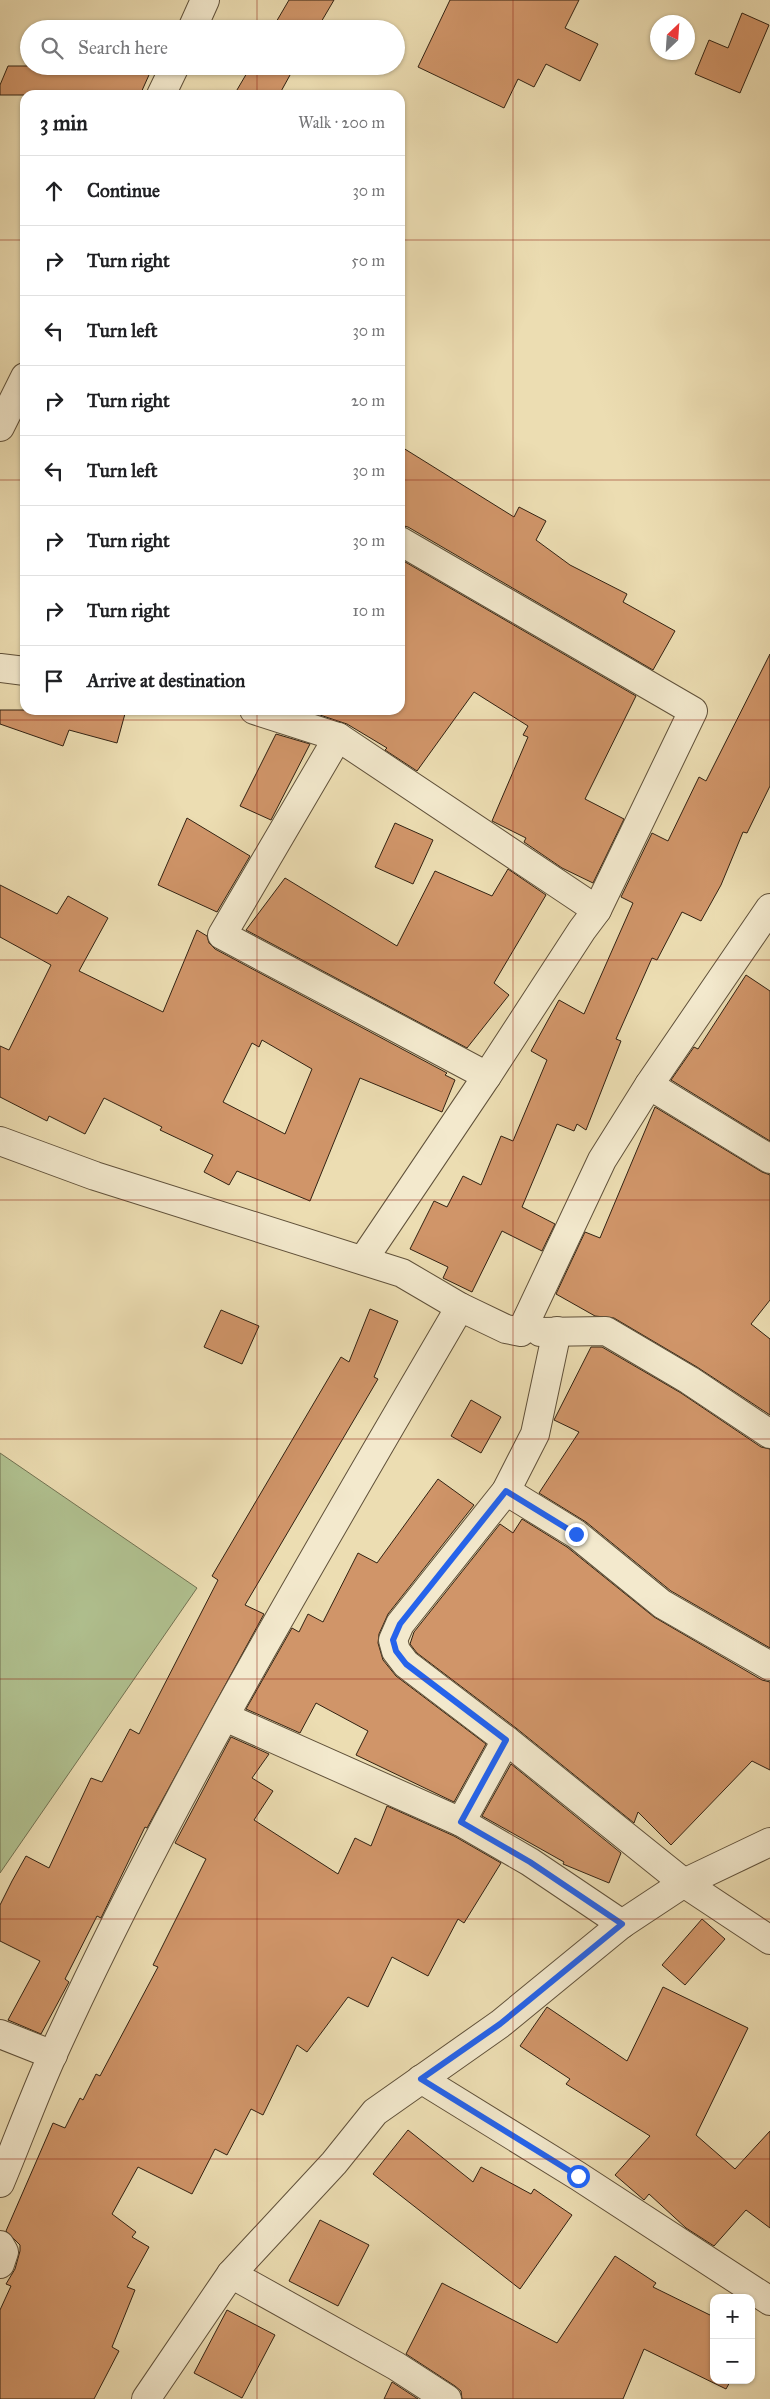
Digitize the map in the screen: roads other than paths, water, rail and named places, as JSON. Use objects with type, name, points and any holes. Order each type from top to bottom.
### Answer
[{"type":"street","points":[[196,20],[205,0]]},
{"type":"street","points":[[163,90],[170,75]]},
{"type":"street","points":[[0,427],[20,387]]},
{"type":"street","points":[[363,1260],[488,1076],[582,930],[597,910],[693,711],[454,570],[405,544]]},
{"type":"street","points":[[0,668],[20,670]]},
{"type":"street","points":[[270,715],[338,737],[597,910]]},
{"type":"street","points":[[338,737],[222,935],[488,1076]]},
{"type":"street","points":[[521,1332],[602,1160],[649,1085],[770,908]]},
{"type":"street","points":[[649,1085],[770,1159]]},
{"type":"street","points":[[0,1141],[95,1176],[402,1273],[460,1307],[506,1329],[521,1332],[606,1331],[689,1380],[770,1434]]},
{"type":"street","points":[[0,2183],[53,2055],[147,1864],[225,1717],[320,1548],[460,1307]]},
{"type":"street","points":[[557,1331],[534,1434],[506,1491],[400,1624],[393,1640],[396,1651],[406,1664],[506,1740],[684,1883],[770,1940]]},
{"type":"street","points":[[506,1491],[576,1534],[662,1604],[770,1666]]},
{"type":"street","points":[[225,1717],[461,1822],[530,1862],[622,1924]]},
{"type":"street","points":[[461,1822],[506,1740]]},
{"type":"street","points":[[146,2399],[231,2274],[334,2163],[375,2112],[500,2024],[622,1924],[684,1883],[770,1842]]},
{"type":"street","points":[[0,2034],[53,2055]]},
{"type":"street","points":[[421,2079],[578,2176],[770,2301]]},
{"type":"street","points":[[0,2245],[4,2252],[0,2264]]},
{"type":"street","points":[[231,2274],[396,2366],[447,2399]]}]
